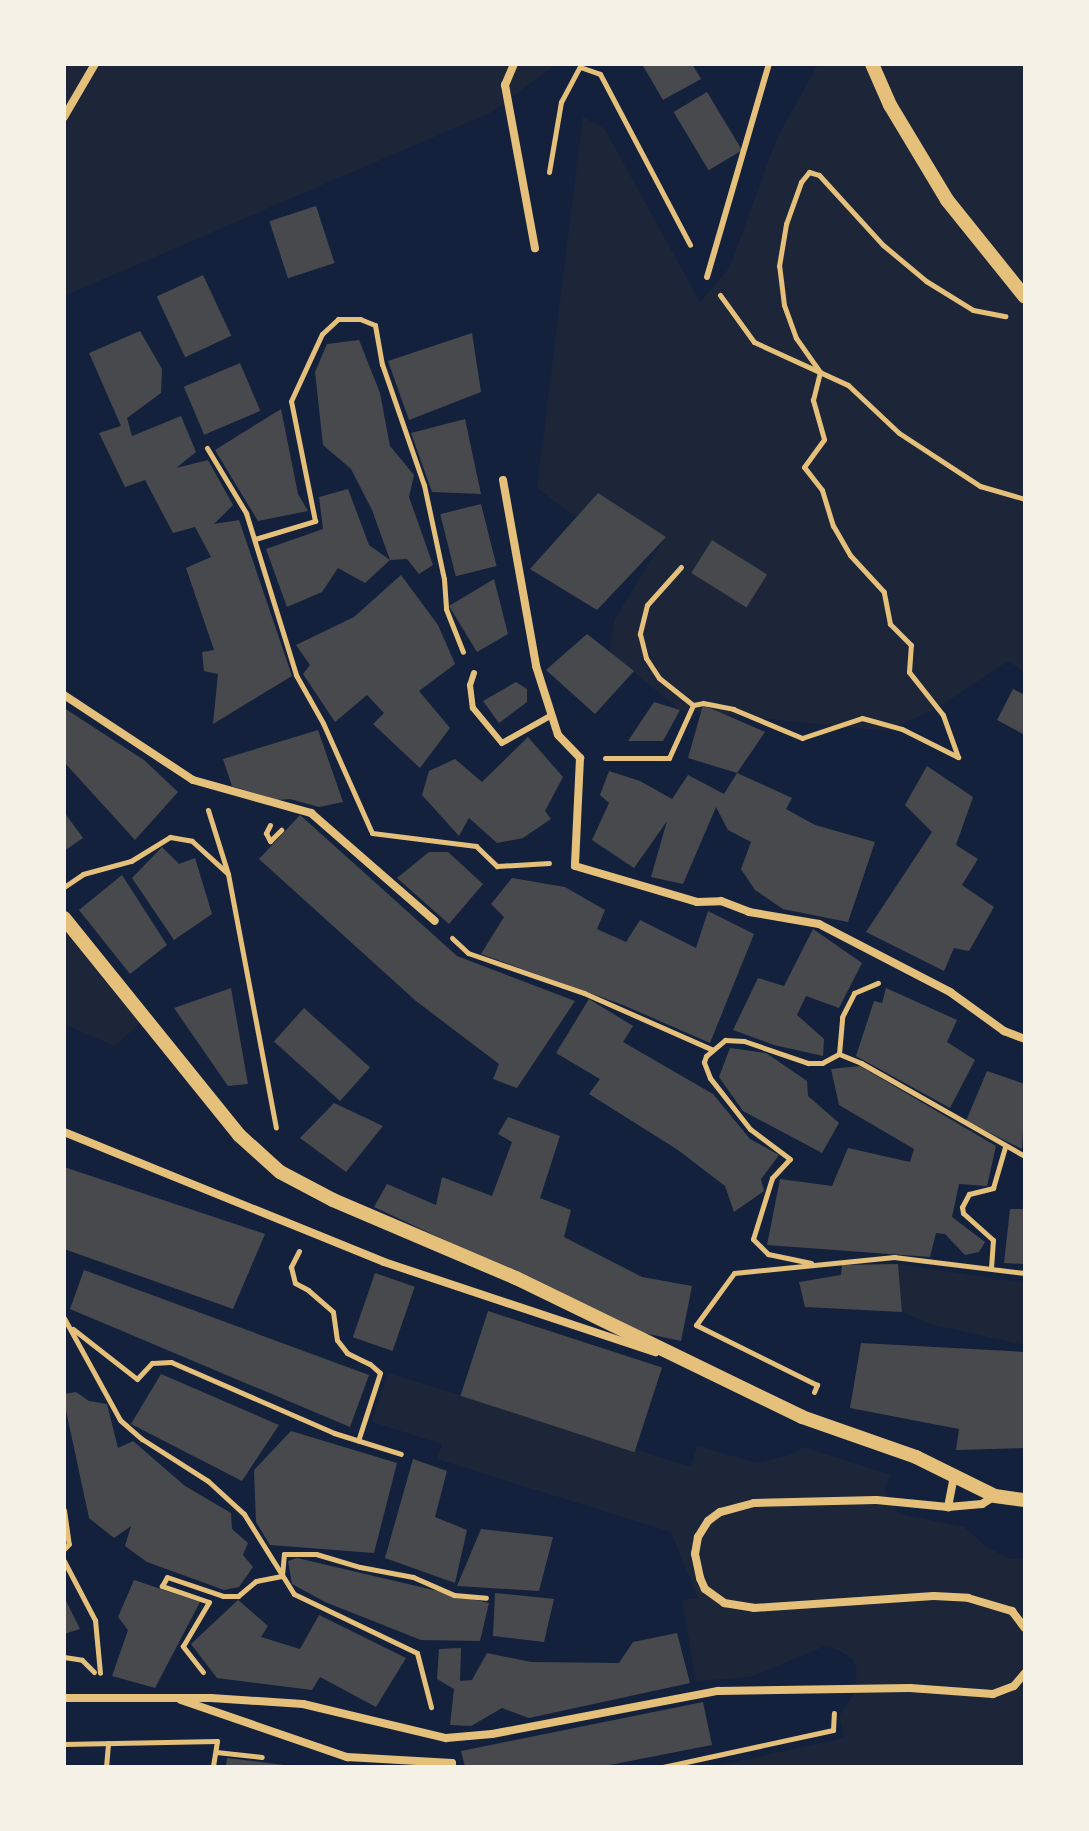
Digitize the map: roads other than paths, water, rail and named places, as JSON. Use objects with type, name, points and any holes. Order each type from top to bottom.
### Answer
[{"type":"street","points":[[64,117],[95,64]]},
{"type":"street","points":[[514,64],[505,85],[535,248]]},
{"type":"street","points":[[872,64],[890,105],[947,200],[1025,297]]},
{"type":"street","points":[[503,480],[536,666],[558,735],[580,758],[575,866],[697,902],[721,901],[749,912],[819,924],[950,992],[1004,1031],[1025,1039]]},
{"type":"street","points":[[64,695],[193,780],[311,813],[435,921]]},
{"type":"street","points":[[64,918],[239,1135],[280,1172],[333,1200],[516,1278],[802,1417],[916,1457],[995,1496],[1025,1500]]},
{"type":"street","points":[[64,1132],[306,1232],[501,1303],[688,1362]]},
{"type":"street","points":[[948,1507],[954,1476]]},
{"type":"street","points":[[995,1496],[982,1504],[948,1507],[876,1500],[740,1505],[720,1512],[708,1521],[696,1546],[697,1570],[705,1589],[724,1603],[733,1605],[754,1608],[934,1596],[968,1598],[1012,1611],[1025,1628]]},
{"type":"street","points":[[64,1698],[211,1698],[303,1704],[446,1738],[492,1734],[718,1691],[910,1688],[981,1695],[1014,1686],[1025,1673]]},
{"type":"street","points":[[173,1698],[347,1757],[452,1763],[452,1767]]},
{"type":"lane","points":[[707,277],[769,64]]},
{"type":"lane","points":[[474,673],[470,697],[473,708],[502,743],[552,715]]}]
